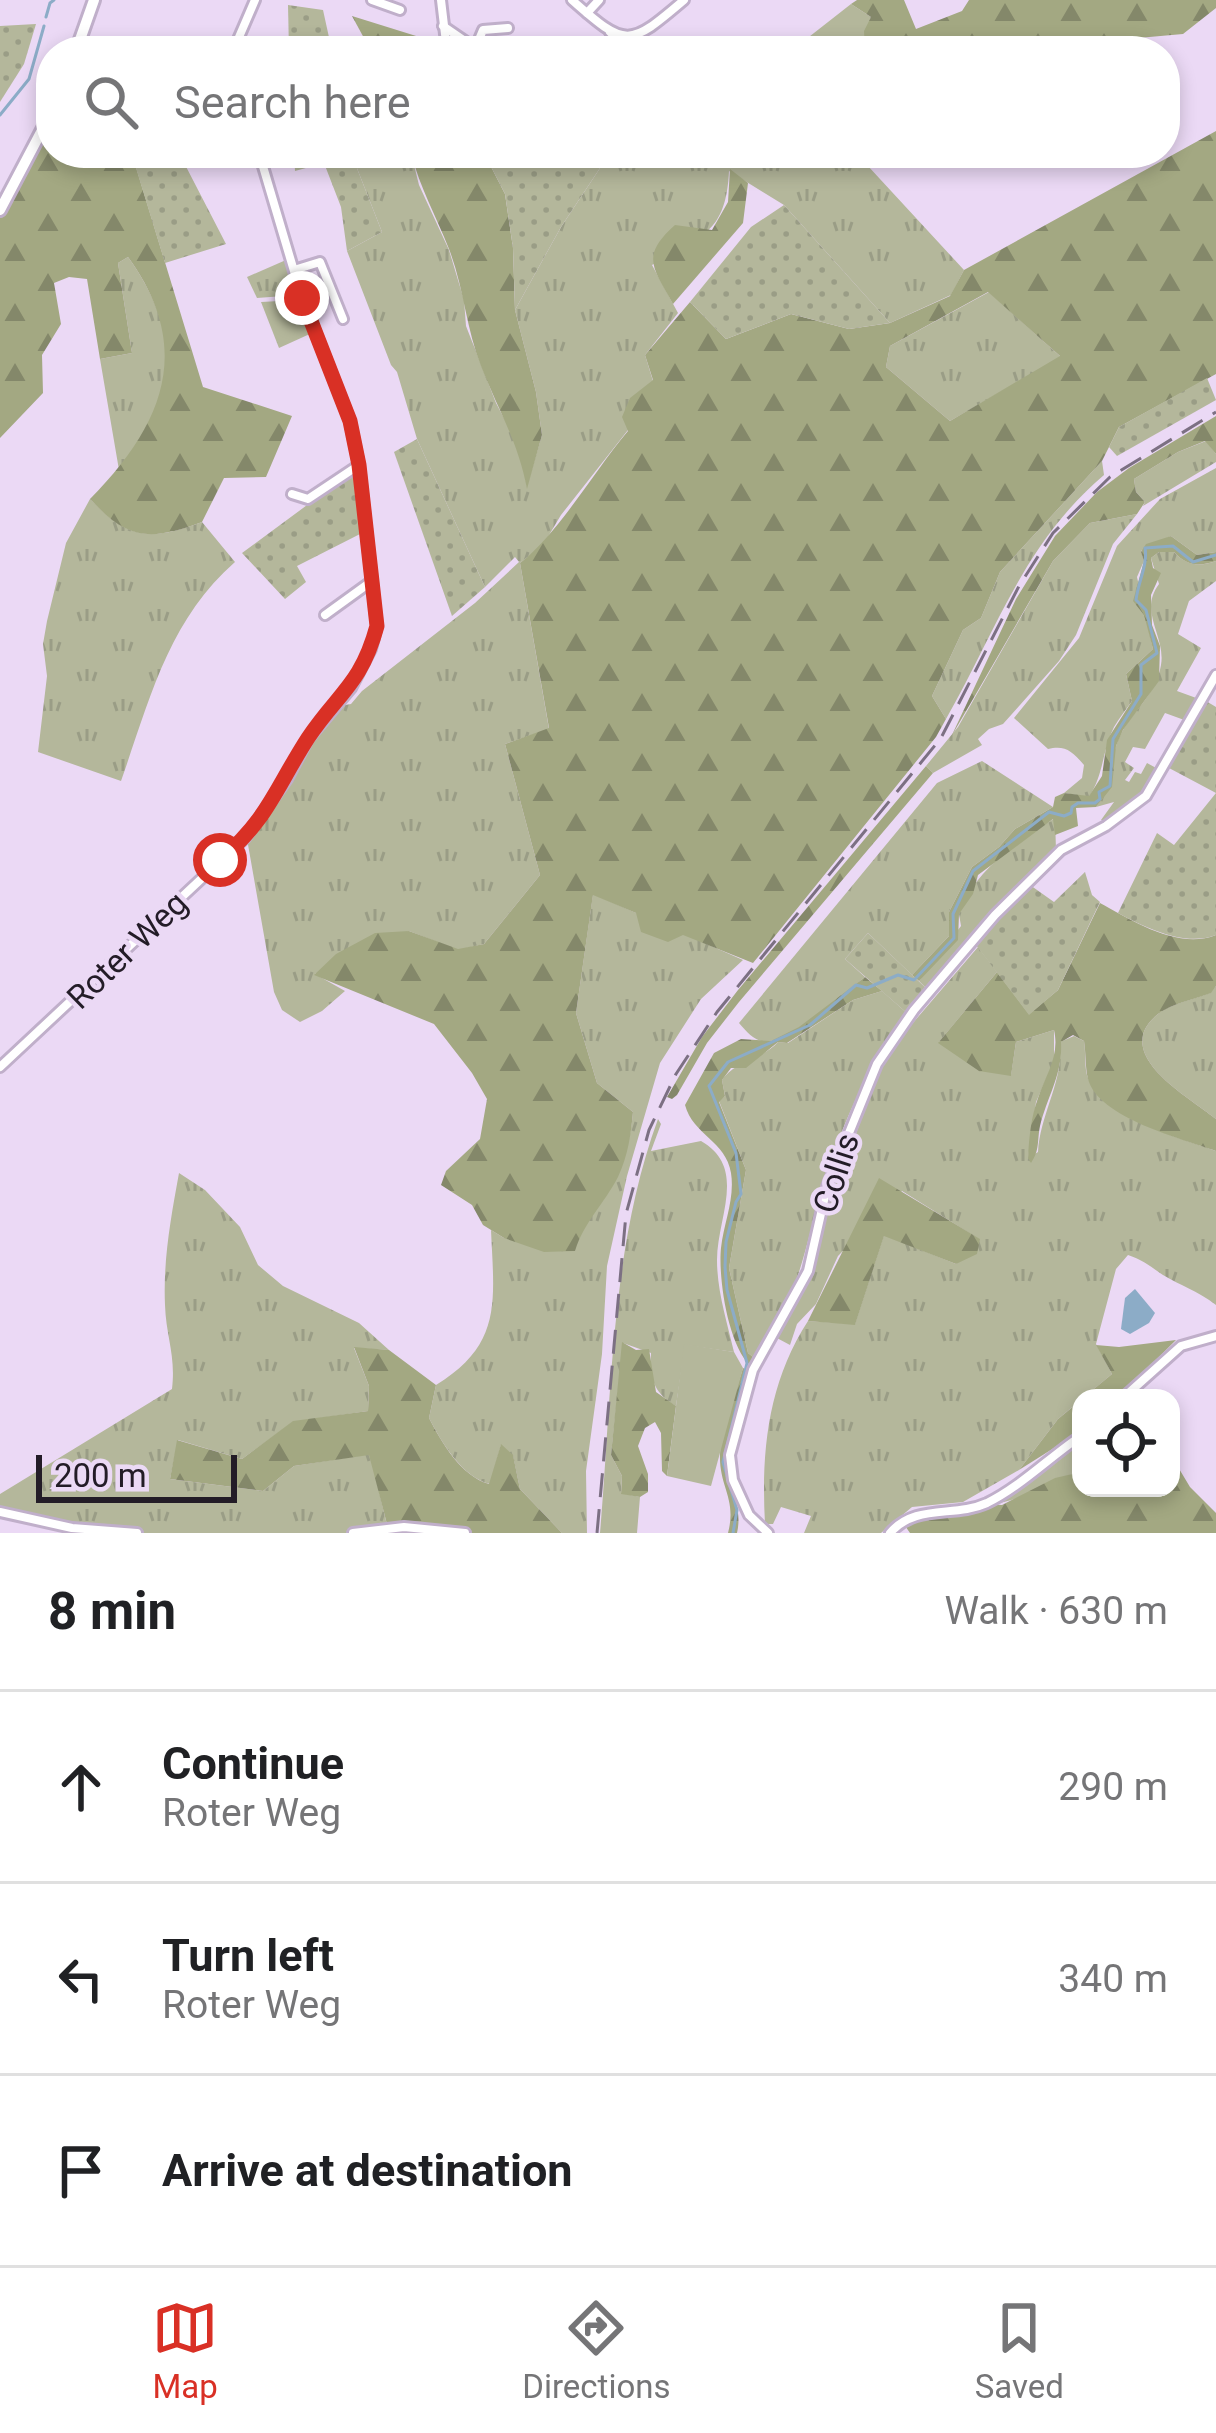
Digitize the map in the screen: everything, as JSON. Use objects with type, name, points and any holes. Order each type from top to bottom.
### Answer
[{"type":"main road","points":[[81,36],[94,0]]},
{"type":"main road","points":[[0,210],[5,187],[36,137]]},
{"type":"street","points":[[240,36],[256,0]]},
{"type":"street","points":[[372,0],[400,10]]},
{"type":"street","points":[[441,0],[445,36]]},
{"type":"street","points":[[572,0],[613,36]]},
{"type":"street","points":[[587,13],[598,0]]},
{"type":"street","points":[[632,36],[646,32],[684,0]]},
{"type":"street","points":[[443,26],[457,36]]},
{"type":"street","points":[[482,36],[484,30],[508,28]]},
{"type":"street","points":[[609,32],[625,36]]},
{"type":"street","name":"Roter Weg","points":[[0,1067],[260,820],[308,739],[351,688],[371,649],[377,626],[350,421],[294,270],[263,168]]},
{"type":"street","points":[[294,270],[320,262],[344,319]]},
{"type":"street","points":[[292,494],[308,499],[359,465]]},
{"type":"street","points":[[325,615],[372,581]]},
{"type":"street","name":"Collis","points":[[768,1533],[749,1515],[730,1464],[753,1370],[808,1271],[827,1187],[877,1064],[914,1010],[995,914],[1061,850],[1106,826],[1146,796],[1216,675]]},
{"type":"street","points":[[1133,1389],[1181,1346],[1216,1336]]},
{"type":"street","points":[[890,1533],[914,1514],[984,1504],[1072,1442]]},
{"type":"street","points":[[0,1512],[72,1528],[137,1533]]},
{"type":"street","points":[[353,1533],[404,1527],[465,1533]]},
{"type":"green space","points":[[904,0],[916,29],[962,11],[969,0],[1216,0],[1216,8],[1183,34],[1160,36],[864,36],[871,17],[851,4]]},
{"type":"green space","points":[[851,4],[871,17],[866,36],[810,36]]},
{"type":"green space","points":[[288,5],[323,10],[329,36],[289,36]]},
{"type":"green space","points":[[352,16],[416,36],[363,36]]},
{"type":"green space","points":[[36,24],[24,64],[0,102],[0,26]]},
{"type":"green space","points":[[1216,131],[1216,374],[1119,427],[1102,461],[1000,572],[981,618],[963,630],[932,696],[946,719],[936,737],[753,963],[683,935],[668,942],[641,932],[636,913],[593,895],[576,1013],[597,1083],[633,1112],[627,1153],[575,1251],[544,1252],[504,1238],[483,1225],[472,1205],[441,1185],[446,1171],[480,1139],[487,1099],[472,1073],[434,1024],[314,975],[336,954],[375,933],[409,931],[458,949],[484,944],[540,875],[505,744],[549,728],[520,563],[562,519],[628,431],[622,417],[630,398],[653,380],[645,355],[690,302],[726,339],[791,314],[849,329],[890,323],[950,296],[964,270],[1149,168],[1180,168],[1180,151]],"holes":[[[988,292],[1060,356],[950,421],[886,367],[890,346]]]},
{"type":"green space","points":[[36,146],[36,168],[136,168],[203,387],[292,416],[266,477],[224,478],[202,522],[154,534],[116,523],[90,499],[136,443],[162,385],[161,323],[128,257],[118,263],[132,353],[100,359],[87,279],[69,277],[54,283],[61,324],[42,355],[43,393],[0,438],[0,217]]},
{"type":"green space","points":[[136,168],[187,168],[226,244],[165,263]]},
{"type":"green space","points":[[326,168],[357,168],[382,232],[347,251],[341,207]]},
{"type":"green space","points":[[357,168],[415,168],[449,250],[464,300],[466,326],[519,447],[527,486],[542,435],[515,310],[600,168],[870,168],[964,270],[951,295],[890,323],[784,205],[729,171],[723,208],[708,231],[652,265],[678,313],[645,355],[653,381],[630,399],[628,430],[543,545],[520,563],[549,729],[505,744],[540,875],[484,944],[458,950],[409,931],[315,974],[345,991],[300,1022],[282,1010],[274,992],[247,839],[339,706],[351,704],[519,562],[515,557],[485,587],[417,439],[397,372],[347,251],[382,232]]},
{"type":"green space","points":[[416,168],[492,168],[505,194],[515,310],[542,435],[527,489],[513,441],[476,352],[454,264]]},
{"type":"green space","points":[[492,168],[600,168],[515,310],[513,248],[505,194]]},
{"type":"green space","points":[[730,169],[748,183],[743,223],[673,304],[653,263],[657,245],[675,225],[712,230],[728,202]]},
{"type":"green space","points":[[784,205],[890,323],[849,329],[791,314],[726,339],[690,302],[751,227]]},
{"type":"green space","points":[[128,257],[159,316],[167,365],[154,412],[119,470],[100,359],[132,353],[118,263]]},
{"type":"green space","points":[[286,260],[297,295],[257,298],[247,277]]},
{"type":"green space","points":[[989,292],[1061,357],[950,421],[886,367],[890,346]]},
{"type":"green space","points":[[298,300],[312,333],[279,348],[261,302]]},
{"type":"green space","points":[[1207,378],[1216,400],[1117,456],[1109,447],[1119,427]]},
{"type":"green space","points":[[1216,416],[1216,454],[1205,441],[1134,479],[1136,492],[1145,502],[1137,514],[1090,523],[1053,561],[951,737],[1016,599],[1055,536],[1097,492],[1129,468]]},
{"type":"green space","points":[[417,439],[485,587],[452,616],[394,452]]},
{"type":"green space","points":[[1206,441],[1216,462],[1143,506],[1134,479]]},
{"type":"green space","points":[[1102,461],[1104,475],[1052,530],[1032,559],[946,719],[932,696],[963,630],[981,618],[1000,572]]},
{"type":"green space","points":[[1216,468],[1216,552],[1197,555],[1171,536],[1141,551],[1144,561],[1137,577],[1153,649],[1126,674],[1132,701],[1114,727],[1089,797],[1064,793],[1082,778],[1084,765],[1068,750],[1048,749],[1014,718],[1079,638],[1117,546],[1160,499]]},
{"type":"green space","points":[[356,469],[364,532],[297,566],[306,582],[285,599],[242,553]]},
{"type":"green space","points":[[90,499],[116,523],[141,533],[168,532],[202,522],[235,562],[212,585],[177,636],[121,781],[38,752],[47,676],[43,644],[47,621],[66,543]]},
{"type":"green space","points":[[1137,514],[1113,544],[1076,635],[1059,661],[1003,724],[978,739],[982,745],[933,773],[926,766],[958,727],[1053,561],[1090,523]]},
{"type":"green space","points":[[1171,536],[1197,555],[1216,552],[1216,561],[1193,564],[1174,552],[1159,552],[1151,558],[1153,568],[1161,573],[1151,595],[1152,625],[1160,646],[1159,681],[1123,730],[1116,746],[1112,787],[1096,807],[1076,808],[1078,826],[1055,835],[1053,819],[978,875],[973,894],[959,914],[958,940],[919,981],[912,975],[949,936],[949,912],[972,867],[1015,829],[1053,807],[1055,797],[1064,793],[1089,796],[1102,776],[1107,740],[1132,701],[1126,674],[1153,649],[1144,615],[1133,601],[1144,561],[1141,552],[1146,544]]},
{"type":"green space","points":[[1159,552],[1174,552],[1194,564],[1216,561],[1216,581],[1189,601],[1178,634],[1201,648],[1177,691],[1199,699],[1187,721],[1165,713],[1145,749],[1133,747],[1125,762],[1134,768],[1125,780],[1129,782],[1135,772],[1141,774],[1147,763],[1158,769],[1137,800],[1106,823],[1101,820],[1114,802],[1096,807],[1109,787],[1115,748],[1154,686],[1161,665],[1151,604],[1159,584],[1151,558]]},
{"type":"green space","points":[[1206,701],[1216,707],[1216,793],[1169,768]]},
{"type":"green space","points":[[982,761],[1053,807],[1015,829],[972,867],[949,912],[949,936],[912,975],[868,933],[845,959],[865,977],[782,1037],[766,1041],[749,1034],[739,1023],[937,783]]},
{"type":"green space","points":[[926,766],[933,773],[739,1002],[707,1043],[677,1095],[667,1097],[702,1037],[738,990]]},
{"type":"green space","points":[[1216,793],[1216,935],[1179,937],[1118,913],[1157,833],[1174,845]]},
{"type":"green space","points":[[1055,818],[1056,850],[997,905],[929,991],[919,981],[961,926],[959,914],[975,884],[1011,848]]},
{"type":"green space","points":[[1085,872],[1092,895],[1100,902],[1058,990],[1029,1015],[976,945],[1030,885],[1054,902]]},
{"type":"green space","points":[[593,894],[743,960],[701,999],[660,1063],[607,1266],[602,1354],[586,1471],[587,1533],[562,1533],[520,1489],[513,1456],[501,1445],[490,1484],[462,1467],[429,1418],[436,1385],[473,1353],[490,1319],[491,1230],[504,1238],[583,1226],[611,1187],[623,1159],[633,1112],[597,1083],[576,1013]]},
{"type":"green space","points":[[1100,903],[1171,936],[1201,939],[1216,935],[1216,986],[1211,993],[1158,1014],[1145,1029],[1142,1044],[1159,1074],[1216,1119],[1216,1151],[1143,1125],[1108,1105],[1088,1079],[1084,1041],[1073,1035],[1061,1042],[1057,1075],[1031,1163],[1032,1120],[1054,1057],[1054,1030],[1016,1042],[1011,1076],[979,1071],[938,1043],[997,972],[1029,1014],[1058,990]]},
{"type":"green space","points":[[868,933],[929,991],[908,1014],[845,959]]},
{"type":"green space","points":[[978,947],[997,972],[939,1042],[1011,1075],[1016,1042],[1054,1030],[1054,1061],[1036,1102],[1028,1158],[1038,1152],[1059,1070],[1060,1042],[1074,1036],[1084,1041],[1088,1078],[1109,1104],[1144,1124],[1216,1151],[1216,1305],[1128,1255],[1116,1269],[1096,1344],[1112,1374],[1094,1389],[1072,1389],[1072,1407],[1019,1470],[963,1502],[912,1507],[881,1533],[804,1533],[811,1516],[781,1507],[773,1524],[765,1524],[764,1470],[776,1393],[808,1321],[855,1324],[884,1235],[956,1264],[979,1239],[902,1191],[838,1256],[816,1304],[797,1324],[790,1345],[775,1337],[811,1271],[833,1186],[853,1150],[877,1076],[894,1045]]},
{"type":"green space","points":[[865,977],[882,991],[853,1000],[787,1043],[778,1042],[746,1068],[731,1068],[722,1080],[725,1096],[719,1102],[746,1170],[729,1268],[748,1353],[753,1357],[750,1365],[730,1327],[721,1276],[731,1173],[723,1153],[695,1124],[685,1105],[714,1053],[741,1039],[771,1041],[799,1027]]},
{"type":"green space","points":[[1216,986],[1216,1119],[1159,1074],[1142,1044],[1145,1029],[1158,1014],[1210,993]]},
{"type":"green space","points":[[882,991],[908,1014],[881,1052],[849,1114],[791,1296],[753,1357],[748,1353],[729,1268],[746,1170],[719,1101],[725,1096],[722,1080],[734,1068],[778,1042],[788,1043],[853,1000]]},
{"type":"green space","points":[[658,1119],[661,1124],[651,1151],[701,1141],[723,1165],[727,1194],[717,1272],[734,1352],[685,1345],[676,1406],[654,1384],[651,1353],[623,1343],[611,1455],[622,1476],[621,1493],[640,1497],[637,1533],[600,1533],[622,1271],[642,1169]]},
{"type":"green space","points":[[179,1173],[205,1190],[240,1227],[258,1265],[283,1286],[359,1323],[389,1350],[354,1348],[369,1386],[368,1411],[293,1422],[242,1459],[178,1440],[170,1479],[263,1491],[294,1466],[370,1454],[388,1529],[366,1533],[118,1533],[0,1512],[0,1494],[172,1389],[165,1272]]},
{"type":"green space","points":[[879,1178],[980,1239],[977,1254],[956,1264],[884,1236],[855,1325],[808,1321]]},
{"type":"green space","points":[[1176,1340],[1127,1389],[1094,1389],[1112,1374],[1096,1345]]},
{"type":"green space","points":[[622,1342],[636,1350],[649,1349],[656,1392],[676,1406],[667,1476],[662,1471],[661,1433],[655,1422],[645,1428],[638,1446],[648,1474],[648,1492],[640,1497],[621,1494],[622,1476],[611,1455]]},
{"type":"green space","points":[[684,1344],[734,1352],[743,1368],[711,1486],[667,1476]]},
{"type":"green space","points":[[354,1347],[389,1350],[436,1385],[429,1418],[453,1457],[489,1484],[501,1444],[513,1455],[520,1489],[562,1533],[366,1533],[388,1528],[369,1455],[294,1466],[263,1491],[170,1479],[177,1440],[242,1459],[293,1421],[368,1411],[369,1386]]},
{"type":"green space","points":[[743,1368],[749,1371],[726,1457],[737,1533],[728,1533],[730,1511],[720,1466],[721,1444]]},
{"type":"green space","points":[[1072,1407],[1072,1437],[1019,1470]]},
{"type":"green space","points":[[1072,1442],[1072,1475],[1009,1501],[984,1504]]},
{"type":"green space","points":[[1180,1470],[1216,1513],[1216,1533],[910,1533],[901,1520],[984,1504],[1002,1505],[1072,1474],[1072,1497],[1180,1497]]},
{"type":"water","points":[[1135,1289],[1155,1313],[1149,1323],[1130,1334],[1121,1329],[1125,1298]]},
{"type":"waterway","points":[[46,17],[54,0]]},
{"type":"waterway","points":[[41,36],[44,26]]},
{"type":"waterway","points":[[0,115],[29,79],[36,54]]},
{"type":"waterway","points":[[733,1533],[737,1510],[723,1462],[747,1363],[725,1267],[726,1242],[741,1194],[736,1153],[709,1086],[728,1062],[810,1025],[856,985],[867,988],[898,975],[914,980],[954,938],[953,914],[973,871],[1049,812],[1064,816],[1078,803],[1100,799],[1099,792],[1110,786],[1113,739],[1141,694],[1141,665],[1157,653],[1146,610],[1136,600],[1145,548],[1173,546],[1193,562],[1216,555]]},
{"type":"railway","points":[[597,1533],[626,1214],[649,1130],[676,1074],[717,1012],[941,738],[1019,586],[1053,533],[1110,477],[1216,412]]},
{"type":"route","points":[[220,860],[260,820],[308,739],[351,688],[377,626],[350,421],[302,298]]}]
